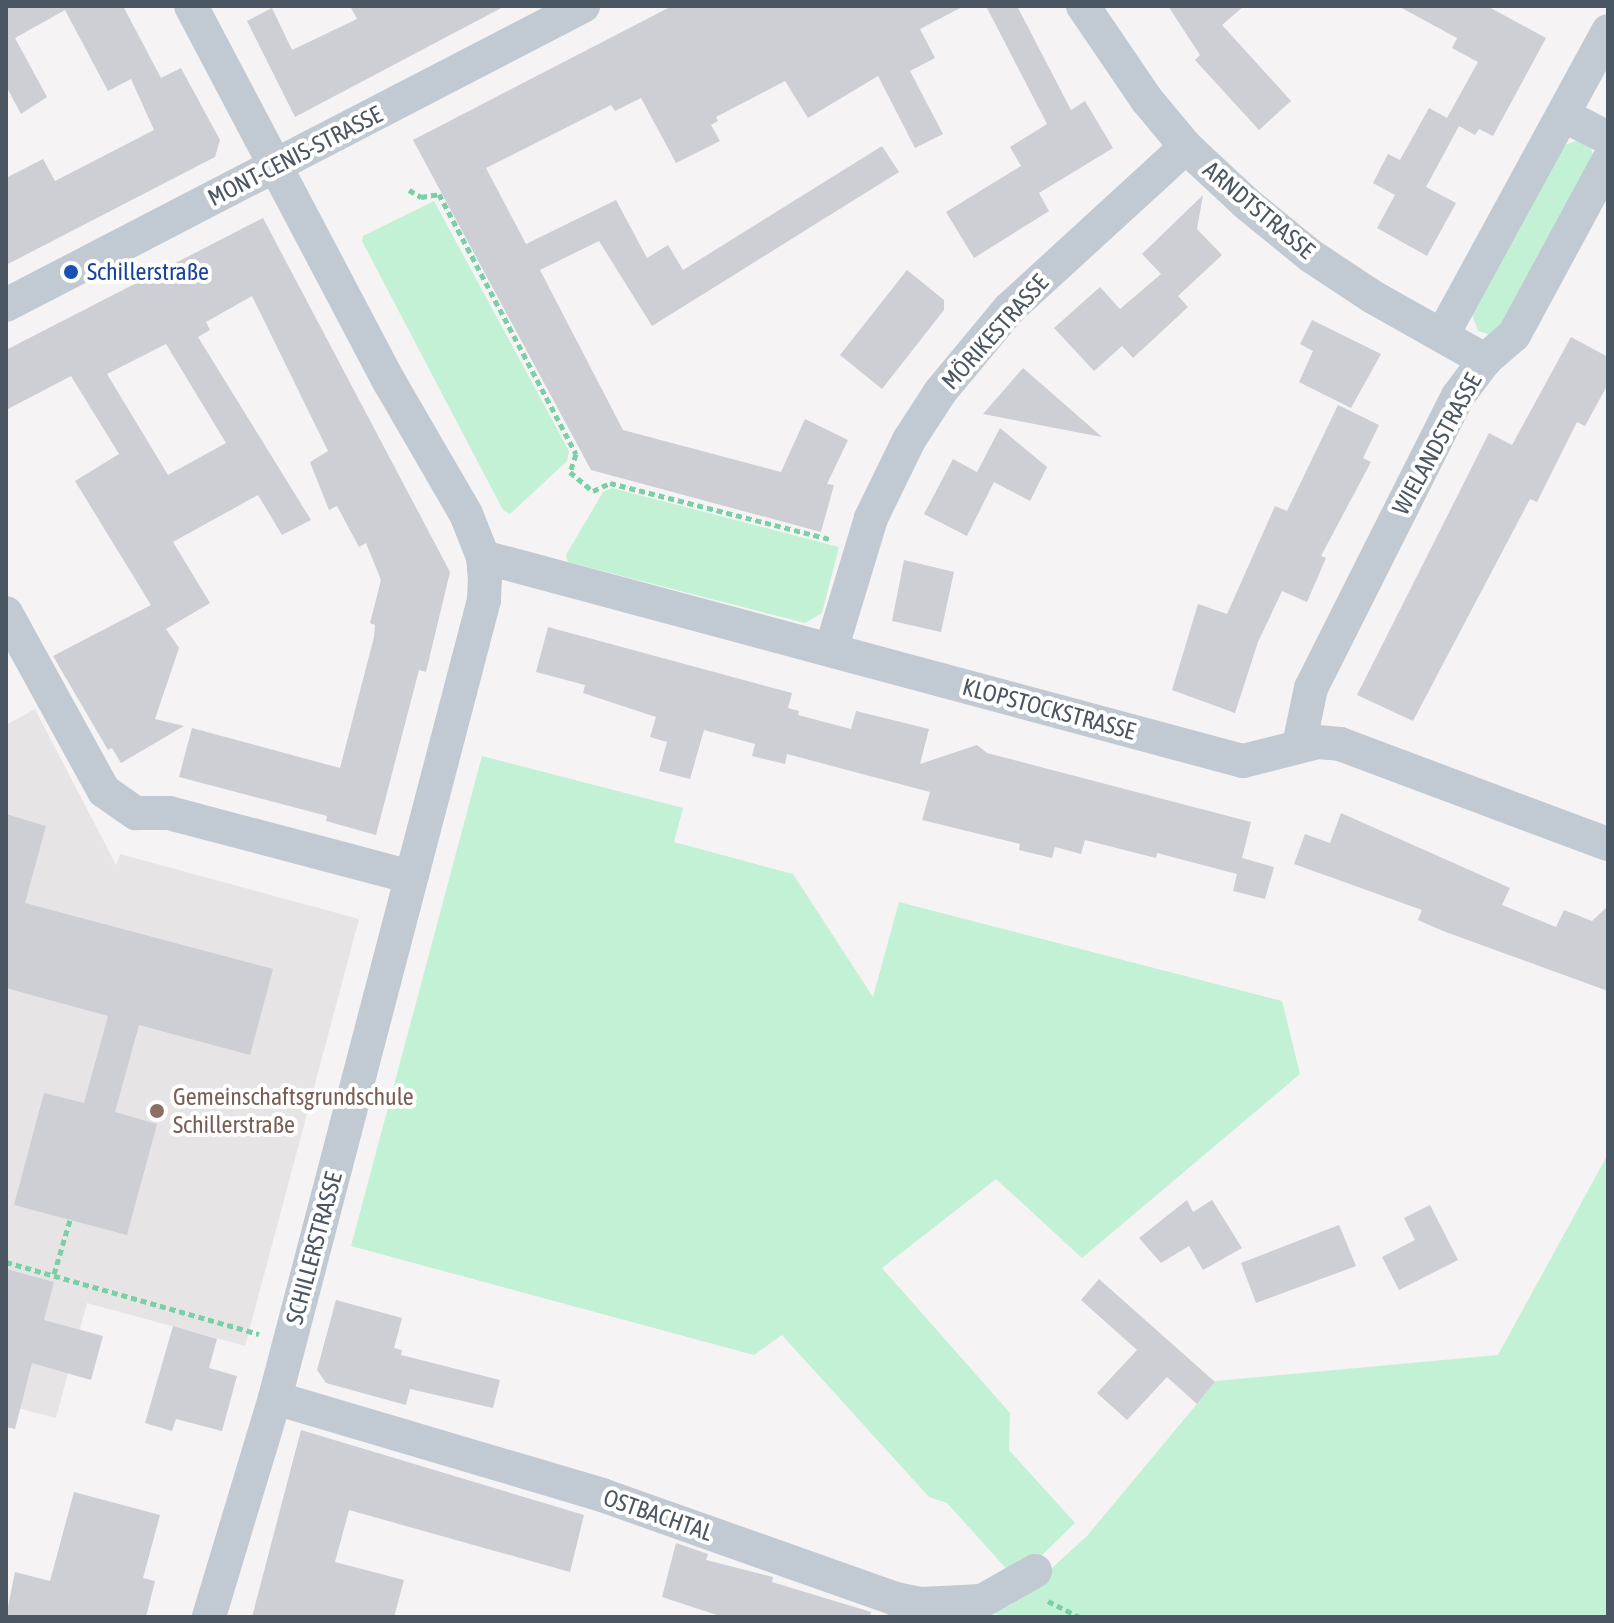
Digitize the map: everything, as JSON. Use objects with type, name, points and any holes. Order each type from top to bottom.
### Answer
[{"type":"street","name":"SCHILLERSTRASSE","points":[[191,6],[466,514],[483,557],[484,600],[275,1398],[209,1617]]},
{"type":"street","name":"MONT-CENIS-STRASSE","points":[[6,305],[583,6]]},
{"type":"street","name":"ARNDTSTRASSE","points":[[1083,6],[1110,50],[1186,147],[1311,256],[1485,360]]},
{"type":"street","points":[[1443,334],[1608,31]]},
{"type":"street","points":[[1563,115],[1608,138]]},
{"type":"street","name":"MÖRIKESTRASSE","points":[[831,650],[861,547],[902,452],[965,357],[1009,309],[1186,147]]},
{"type":"street","name":"WIELANDSTRASSE","points":[[1299,745],[1311,688],[1458,396],[1485,360],[1514,335],[1608,161]]},
{"type":"street","name":"KLOPSTOCKSTRASSE","points":[[483,557],[1243,761],[1299,745],[1340,744],[1608,844]]},
{"type":"street","points":[[6,613],[104,791],[136,813],[169,813],[411,877]]},
{"type":"street","name":"OSTBACHTAL","points":[[275,1398],[602,1495],[895,1599],[921,1604],[982,1601],[1035,1571]]},
{"type":"path","points":[[409,190],[421,197],[439,194],[576,454],[570,472],[593,491],[610,483],[861,547]]},
{"type":"path","points":[[54,1274],[70,1220]]},
{"type":"path","points":[[6,1262],[248,1331]]},
{"type":"shaded area","name":"Gemeinschaftsgrundschule Schillerstraße","points":[[35,709],[116,865],[120,854],[359,919],[245,1346],[87,1303],[56,1418],[6,1405],[6,725]]},
{"type":"green space","points":[[1578,140],[1591,148],[1594,160],[1502,327],[1490,335],[1478,331],[1472,314],[1562,146]]},
{"type":"green space","points":[[434,201],[569,451],[567,461],[510,514],[503,510],[362,241],[363,236]]},
{"type":"green space","points":[[612,488],[839,547],[822,613],[805,623],[568,562],[566,555],[603,492]]},
{"type":"green space","points":[[482,756],[683,808],[674,842],[793,874],[873,997],[899,902],[1282,1001],[1300,1074],[1082,1258],[996,1179],[882,1268],[1010,1413],[1009,1450],[1075,1523],[1037,1560],[1012,1575],[947,1503],[929,1497],[782,1335],[754,1355],[351,1246]]},
{"type":"green space","points":[[1608,1154],[1608,1617],[1007,1617],[969,1607],[1009,1606],[1087,1536],[1216,1381],[1498,1355]]},
{"type":"building","points":[[6,6],[123,6],[161,78],[181,68],[220,140],[215,157],[6,265],[6,178],[43,159],[55,181],[154,130],[131,79],[108,91],[65,10],[15,38],[47,97],[21,114],[6,86]]},
{"type":"building","points":[[350,6],[505,6],[295,117],[247,21],[272,8],[292,50],[357,19]]},
{"type":"building","points":[[672,6],[964,6],[920,29],[935,58],[910,71],[943,134],[915,148],[878,76],[808,118],[785,81],[716,117],[718,121],[711,125],[720,141],[676,163],[641,98],[615,111],[611,105],[486,168],[526,244],[616,200],[647,258],[668,245],[683,270],[882,146],[899,172],[652,326],[599,241],[540,270],[623,430],[781,472],[805,419],[848,440],[827,484],[834,485],[821,532],[591,470],[413,140]]},
{"type":"building","points":[[986,6],[1017,6],[1071,110],[1085,101],[1113,148],[1039,193],[1049,211],[974,258],[946,212],[1021,166],[1010,147],[1047,124]]},
{"type":"building","points":[[1168,6],[1244,6],[1222,25],[1291,101],[1259,130],[1195,60],[1200,55]]},
{"type":"building","points":[[1398,6],[1487,6],[1546,38],[1493,136],[1479,129],[1475,135],[1459,126],[1426,187],[1456,203],[1427,256],[1377,228],[1395,195],[1373,183],[1388,154],[1400,160],[1429,108],[1447,118],[1478,62],[1452,48],[1457,38]]},
{"type":"building","points":[[1203,195],[1197,229],[1222,255],[1178,296],[1188,307],[1133,358],[1122,346],[1094,371],[1054,328],[1100,287],[1120,309],[1161,274],[1142,254]]},
{"type":"building","points":[[263,218],[450,572],[426,672],[419,670],[376,835],[326,821],[327,816],[179,777],[192,728],[340,768],[374,637],[375,625],[370,623],[381,580],[366,543],[359,547],[337,506],[329,510],[310,462],[328,451],[252,296],[206,322],[210,330],[198,337],[311,520],[282,535],[258,495],[173,542],[210,603],[166,629],[179,648],[155,719],[184,726],[121,763],[112,748],[108,750],[53,656],[151,605],[75,481],[119,454],[71,376],[6,410],[6,350]],"holes":[[[166,344],[226,443],[168,475],[107,374]]]},
{"type":"building","points":[[907,270],[944,300],[944,310],[882,389],[840,355]]},
{"type":"building","points":[[1312,320],[1381,354],[1351,408],[1299,382],[1313,351],[1300,344]]},
{"type":"building","points":[[1571,337],[1608,357],[1608,384],[1585,426],[1577,422],[1537,502],[1530,499],[1413,721],[1357,695],[1489,433],[1512,445]]},
{"type":"building","points":[[1023,368],[1102,437],[983,414]]},
{"type":"building","points":[[1338,405],[1379,425],[1363,458],[1371,462],[1321,556],[1326,558],[1307,602],[1282,591],[1258,642],[1235,713],[1172,690],[1198,604],[1227,614],[1275,506],[1287,511]]},
{"type":"building","points":[[1000,428],[1047,467],[1030,501],[994,482],[967,536],[924,514],[953,459],[977,472]]},
{"type":"building","points":[[904,560],[954,572],[941,632],[892,621]]},
{"type":"building","points":[[548,627],[792,693],[788,708],[799,711],[798,715],[851,729],[856,711],[929,729],[920,764],[977,745],[987,753],[1251,822],[1242,858],[1274,867],[1265,899],[1233,891],[1237,874],[1157,853],[1156,858],[1085,840],[1081,854],[1055,847],[1052,858],[1019,850],[1020,844],[922,820],[930,792],[787,754],[785,764],[752,756],[755,744],[704,730],[690,779],[659,771],[667,742],[650,737],[656,717],[583,693],[585,685],[536,672]]},
{"type":"building","points":[[1341,813],[1510,888],[1502,905],[1556,927],[1564,910],[1592,921],[1608,906],[1608,991],[1443,931],[1418,920],[1422,910],[1294,864],[1305,834],[1330,843]]},
{"type":"building","points":[[6,814],[46,826],[25,903],[273,969],[250,1055],[139,1025],[115,1112],[157,1124],[127,1235],[14,1205],[44,1093],[84,1103],[108,1016],[6,988]]},
{"type":"building","points":[[1187,1200],[1193,1212],[1212,1200],[1242,1248],[1203,1270],[1189,1246],[1161,1263],[1139,1238]]},
{"type":"building","points":[[1430,1205],[1458,1260],[1399,1290],[1382,1257],[1415,1240],[1404,1218]]},
{"type":"building","points":[[1339,1225],[1356,1266],[1256,1303],[1241,1263]]},
{"type":"building","points":[[6,1269],[54,1282],[44,1320],[103,1336],[91,1380],[32,1363],[15,1429],[6,1427]]},
{"type":"building","points":[[1099,1279],[1215,1382],[1197,1404],[1167,1377],[1127,1420],[1097,1393],[1137,1350],[1081,1300]]},
{"type":"building","points":[[336,1300],[402,1318],[394,1348],[402,1350],[401,1355],[500,1380],[493,1408],[410,1389],[406,1405],[326,1383],[317,1370]]},
{"type":"building","points":[[173,1326],[217,1339],[209,1368],[237,1376],[222,1431],[176,1419],[172,1431],[145,1423]]},
{"type":"building","points":[[301,1430],[584,1515],[570,1572],[349,1510],[335,1562],[404,1580],[394,1617],[252,1617]]},
{"type":"building","points":[[74,1492],[160,1515],[143,1578],[155,1581],[146,1617],[6,1617],[15,1572],[50,1581]]},
{"type":"building","points":[[676,1543],[708,1554],[706,1560],[773,1577],[772,1582],[871,1612],[870,1617],[723,1617],[662,1597]]},
{"type":"place","name":"Schillerstraße","points":[[71,272]]},
{"type":"place","name":"Gemeinschaftsgrundschule Schillerstraße","points":[[157,1111]]}]
